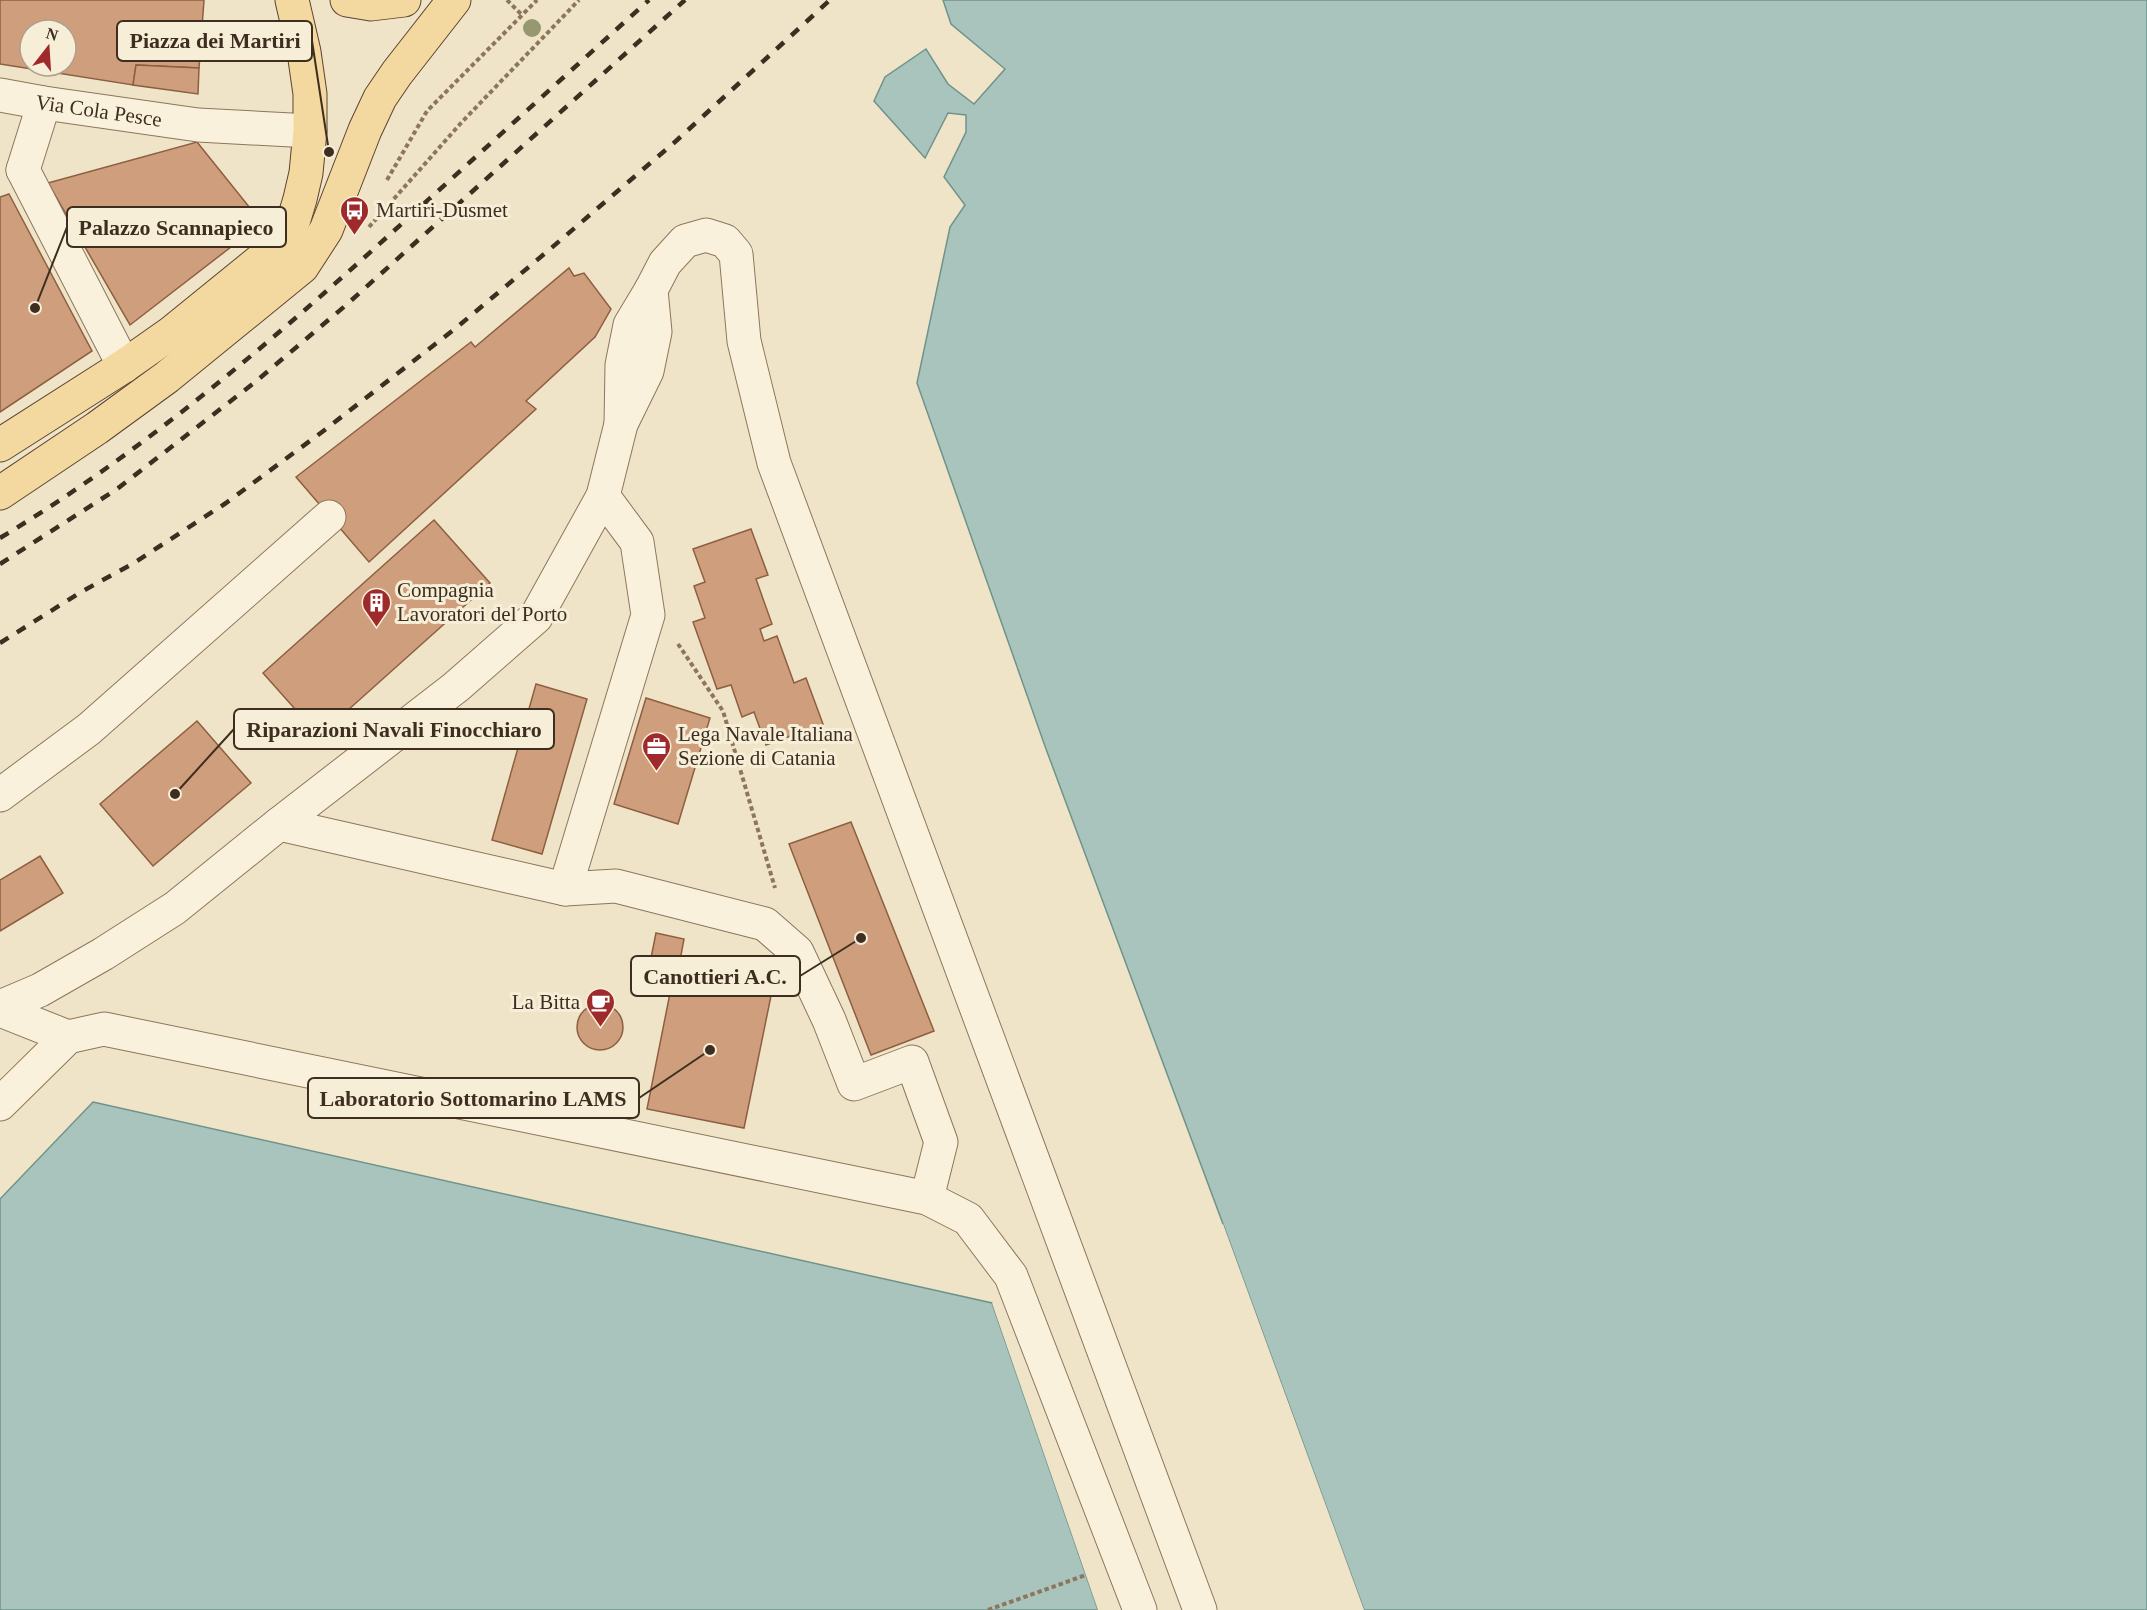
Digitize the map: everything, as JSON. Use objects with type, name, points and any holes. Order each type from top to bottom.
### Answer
[{"type":"main road","points":[[0,445],[124,366],[171,333],[282,243],[294,219],[300,199],[306,173],[310,131],[310,94],[304,52],[292,0]]},
{"type":"main road","points":[[347,0],[371,4],[404,0]]},
{"type":"main road","points":[[0,493],[97,428],[167,377],[302,267],[326,230],[380,98],[454,0]]},
{"type":"street","name":"Via Cola Pesce","points":[[0,95],[44,104],[198,125],[310,131]]},
{"type":"street","points":[[44,104],[12,173],[124,366]]},
{"type":"street","points":[[0,1008],[40,990],[103,954],[175,908],[456,687],[536,617],[603,496],[621,424],[647,371],[655,332],[651,290],[665,264],[686,241],[706,235],[725,241],[736,254],[744,341],[774,463],[1200,1610]]},
{"type":"street","points":[[565,889],[648,615],[637,542],[603,496]]},
{"type":"street","points":[[0,795],[89,729],[329,517]]},
{"type":"street","points":[[279,824],[565,889],[616,886],[765,924],[797,952],[829,1020],[855,1084],[912,1062],[941,1142],[927,1198]]},
{"type":"street","points":[[0,1008],[68,1037]]},
{"type":"street","points":[[0,1104],[68,1037],[104,1029],[927,1198],[968,1219],[1011,1276],[1140,1610]]},
{"type":"path","points":[[507,0],[522,15]]},
{"type":"path","points":[[427,111],[537,0]]},
{"type":"path","points":[[362,234],[461,123],[579,0]]},
{"type":"path","points":[[674,638],[723,711],[776,886],[765,924]]},
{"type":"path","points":[[988,1610],[1086,1575]]},
{"type":"water","points":[[943,0],[2147,0],[2147,1610],[1364,1610],[1046,749],[917,383],[950,227],[965,205],[944,177],[966,132],[966,115],[948,113],[925,158],[874,101],[885,77],[926,49],[948,84],[974,104],[1005,69],[951,24]]},
{"type":"water","points":[[93,1102],[992,1303],[1098,1610],[0,1610],[0,1199]]},
{"type":"pier","points":[[1223,1224],[1364,1610],[1360,1610],[1220,1225]]},
{"type":"pier","points":[[995,1302],[1101,1610],[1098,1610],[992,1303]]},
{"type":"building","points":[[0,0],[204,0],[199,68],[136,65],[133,85],[78,76],[78,18],[18,18],[18,67],[0,64]]},
{"type":"building","points":[[136,65],[199,68],[198,94],[133,85]]},
{"type":"building","points":[[197,142],[262,223],[130,325],[48,183]]},
{"type":"building","points":[[9,194],[92,351],[0,412],[0,197]]},
{"type":"building","points":[[569,268],[574,276],[584,273],[611,309],[595,337],[526,401],[536,409],[369,562],[296,477],[471,342],[475,347]]},
{"type":"building","name":"Compagnia Lavoratori del Porto","points":[[434,520],[490,583],[319,736],[263,673]]},
{"type":"building","points":[[751,529],[768,575],[756,579],[772,624],[760,629],[764,641],[777,636],[794,683],[806,678],[823,724],[766,745],[754,712],[742,717],[731,685],[717,689],[693,622],[705,618],[694,586],[705,582],[693,549]]},
{"type":"building","points":[[536,684],[587,699],[542,854],[492,840]]},
{"type":"building","points":[[646,698],[710,718],[678,824],[614,804]]},
{"type":"building","points":[[197,721],[251,783],[153,866],[100,804]]},
{"type":"building","points":[[851,822],[934,1031],[871,1055],[789,844]]},
{"type":"building","points":[[40,856],[63,893],[0,931],[0,880]]},
{"type":"building","points":[[656,933],[684,939],[678,971],[772,991],[744,1128],[647,1109],[672,983],[647,978]]},
{"type":"building","points":[[600,1004],[609,1005],[617,1010],[622,1018],[622,1036],[617,1044],[609,1049],[600,1050],[591,1049],[583,1044],[578,1036],[577,1027],[578,1018],[583,1010],[591,1005]]},
{"type":"railway","points":[[0,538],[108,467],[211,389],[359,262],[649,0]]},
{"type":"railway","points":[[0,564],[117,489],[254,383],[345,306],[685,0]]},
{"type":"railway","points":[[0,643],[81,592],[134,563],[226,503],[322,432],[456,328],[549,250],[676,141],[830,0]]},
{"type":"place","name":"Piazza dei Martiri","points":[[329,152]]},
{"type":"place","name":"Martiri-Dusmet","points":[[355,236]]},
{"type":"place","name":"Palazzo Scannapieco","points":[[35,308]]},
{"type":"place","name":"Compagnia Lavoratori del Porto","points":[[376,628]]},
{"type":"place","name":"Lega Navale Italiana Sezione di Catania","points":[[657,772]]},
{"type":"place","name":"Riparazioni Navali Finocchiaro","points":[[175,794]]},
{"type":"place","name":"Canottieri A.C.","points":[[861,938]]},
{"type":"place","name":"La Bitta","points":[[601,1028]]},
{"type":"place","name":"Laboratorio Sottomarino LAMS","points":[[710,1050]]}]
